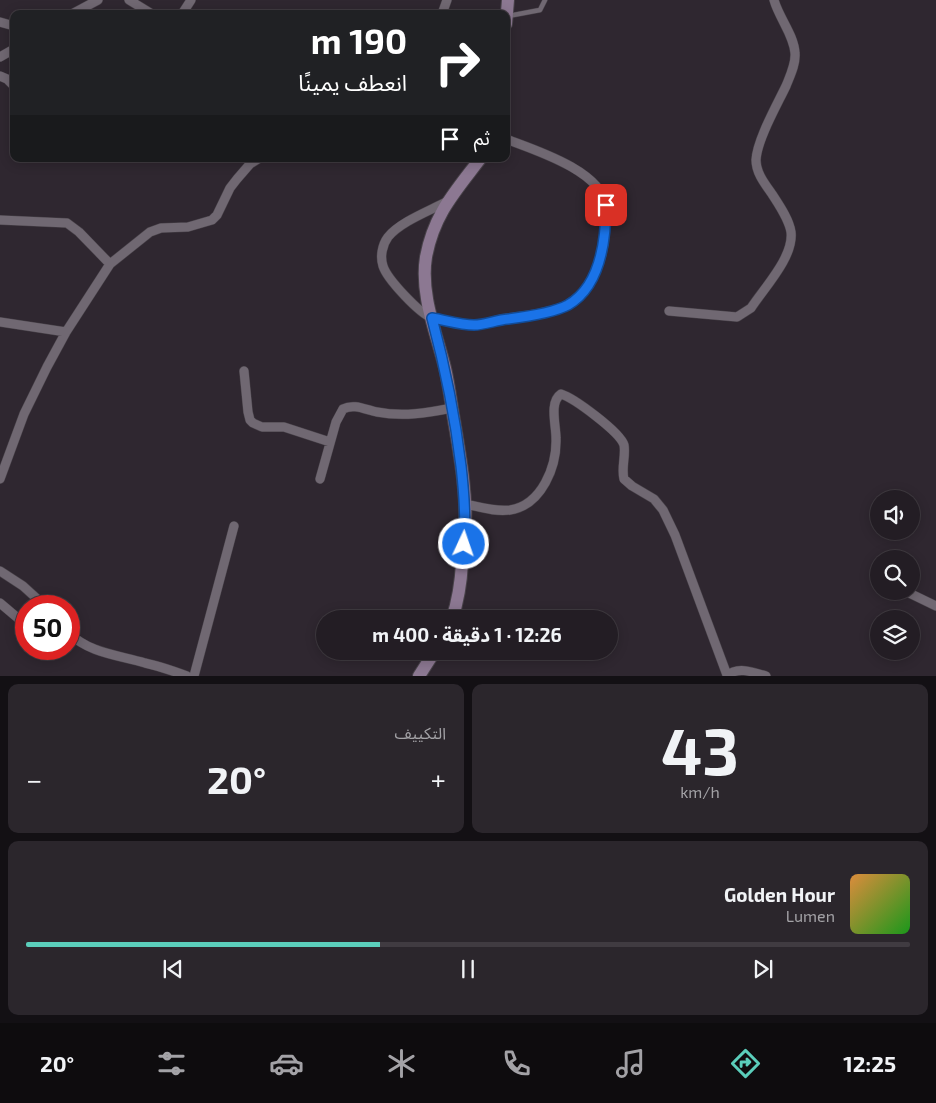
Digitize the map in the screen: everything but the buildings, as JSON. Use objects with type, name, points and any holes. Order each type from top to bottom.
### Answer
[{"type":"main road","points":[[454,610],[462,569],[465,504],[459,448],[446,370],[425,286],[426,258],[435,226],[446,202],[478,162]]},
{"type":"main road","points":[[420,676],[430,660]]},
{"type":"street","points":[[79,10],[98,0]]},
{"type":"street","points":[[129,0],[145,10]]},
{"type":"street","points":[[669,311],[737,317],[751,308],[788,252],[791,232],[788,221],[762,180],[756,162],[765,132],[792,70],[795,55],[794,46],[774,0]]},
{"type":"street","points":[[446,202],[395,230],[388,237],[382,252],[384,268],[392,280],[413,304],[432,318],[474,325],[526,317],[560,308],[582,293],[594,275],[604,242],[606,205],[601,192],[579,170],[510,141]]},
{"type":"street","points":[[0,479],[24,414],[66,332],[110,264],[156,230],[168,227],[188,227],[212,220],[217,215],[230,188],[250,162]]},
{"type":"street","points":[[0,220],[67,223],[79,232],[110,264]]},
{"type":"street","points":[[0,322],[66,332]]},
{"type":"street","points":[[244,371],[248,412],[253,423],[262,427],[284,427],[330,442]]},
{"type":"street","points":[[465,504],[491,509],[510,510],[522,506],[536,496],[554,461],[556,439],[554,413],[556,400],[561,394],[572,399],[619,436],[624,448],[624,479],[654,499],[663,510],[675,535],[727,675],[738,670],[745,670],[766,676]]},
{"type":"street","points":[[320,479],[330,442],[339,415],[343,409],[352,406],[387,414],[411,415],[452,408]]},
{"type":"street","points":[[194,676],[234,526]]},
{"type":"street","points":[[0,571],[33,595]]},
{"type":"street","points":[[920,598],[936,606]]},
{"type":"street","points":[[0,603],[15,616]]},
{"type":"street","points":[[80,643],[95,650],[187,676]]},
{"type":"lane","points":[[510,16],[540,10],[545,0]]},
{"type":"route","points":[[464,544],[465,513],[459,448],[446,370],[432,318],[474,325],[496,320],[526,317],[567,305],[582,293],[594,275],[600,260],[605,235],[606,205]]}]
